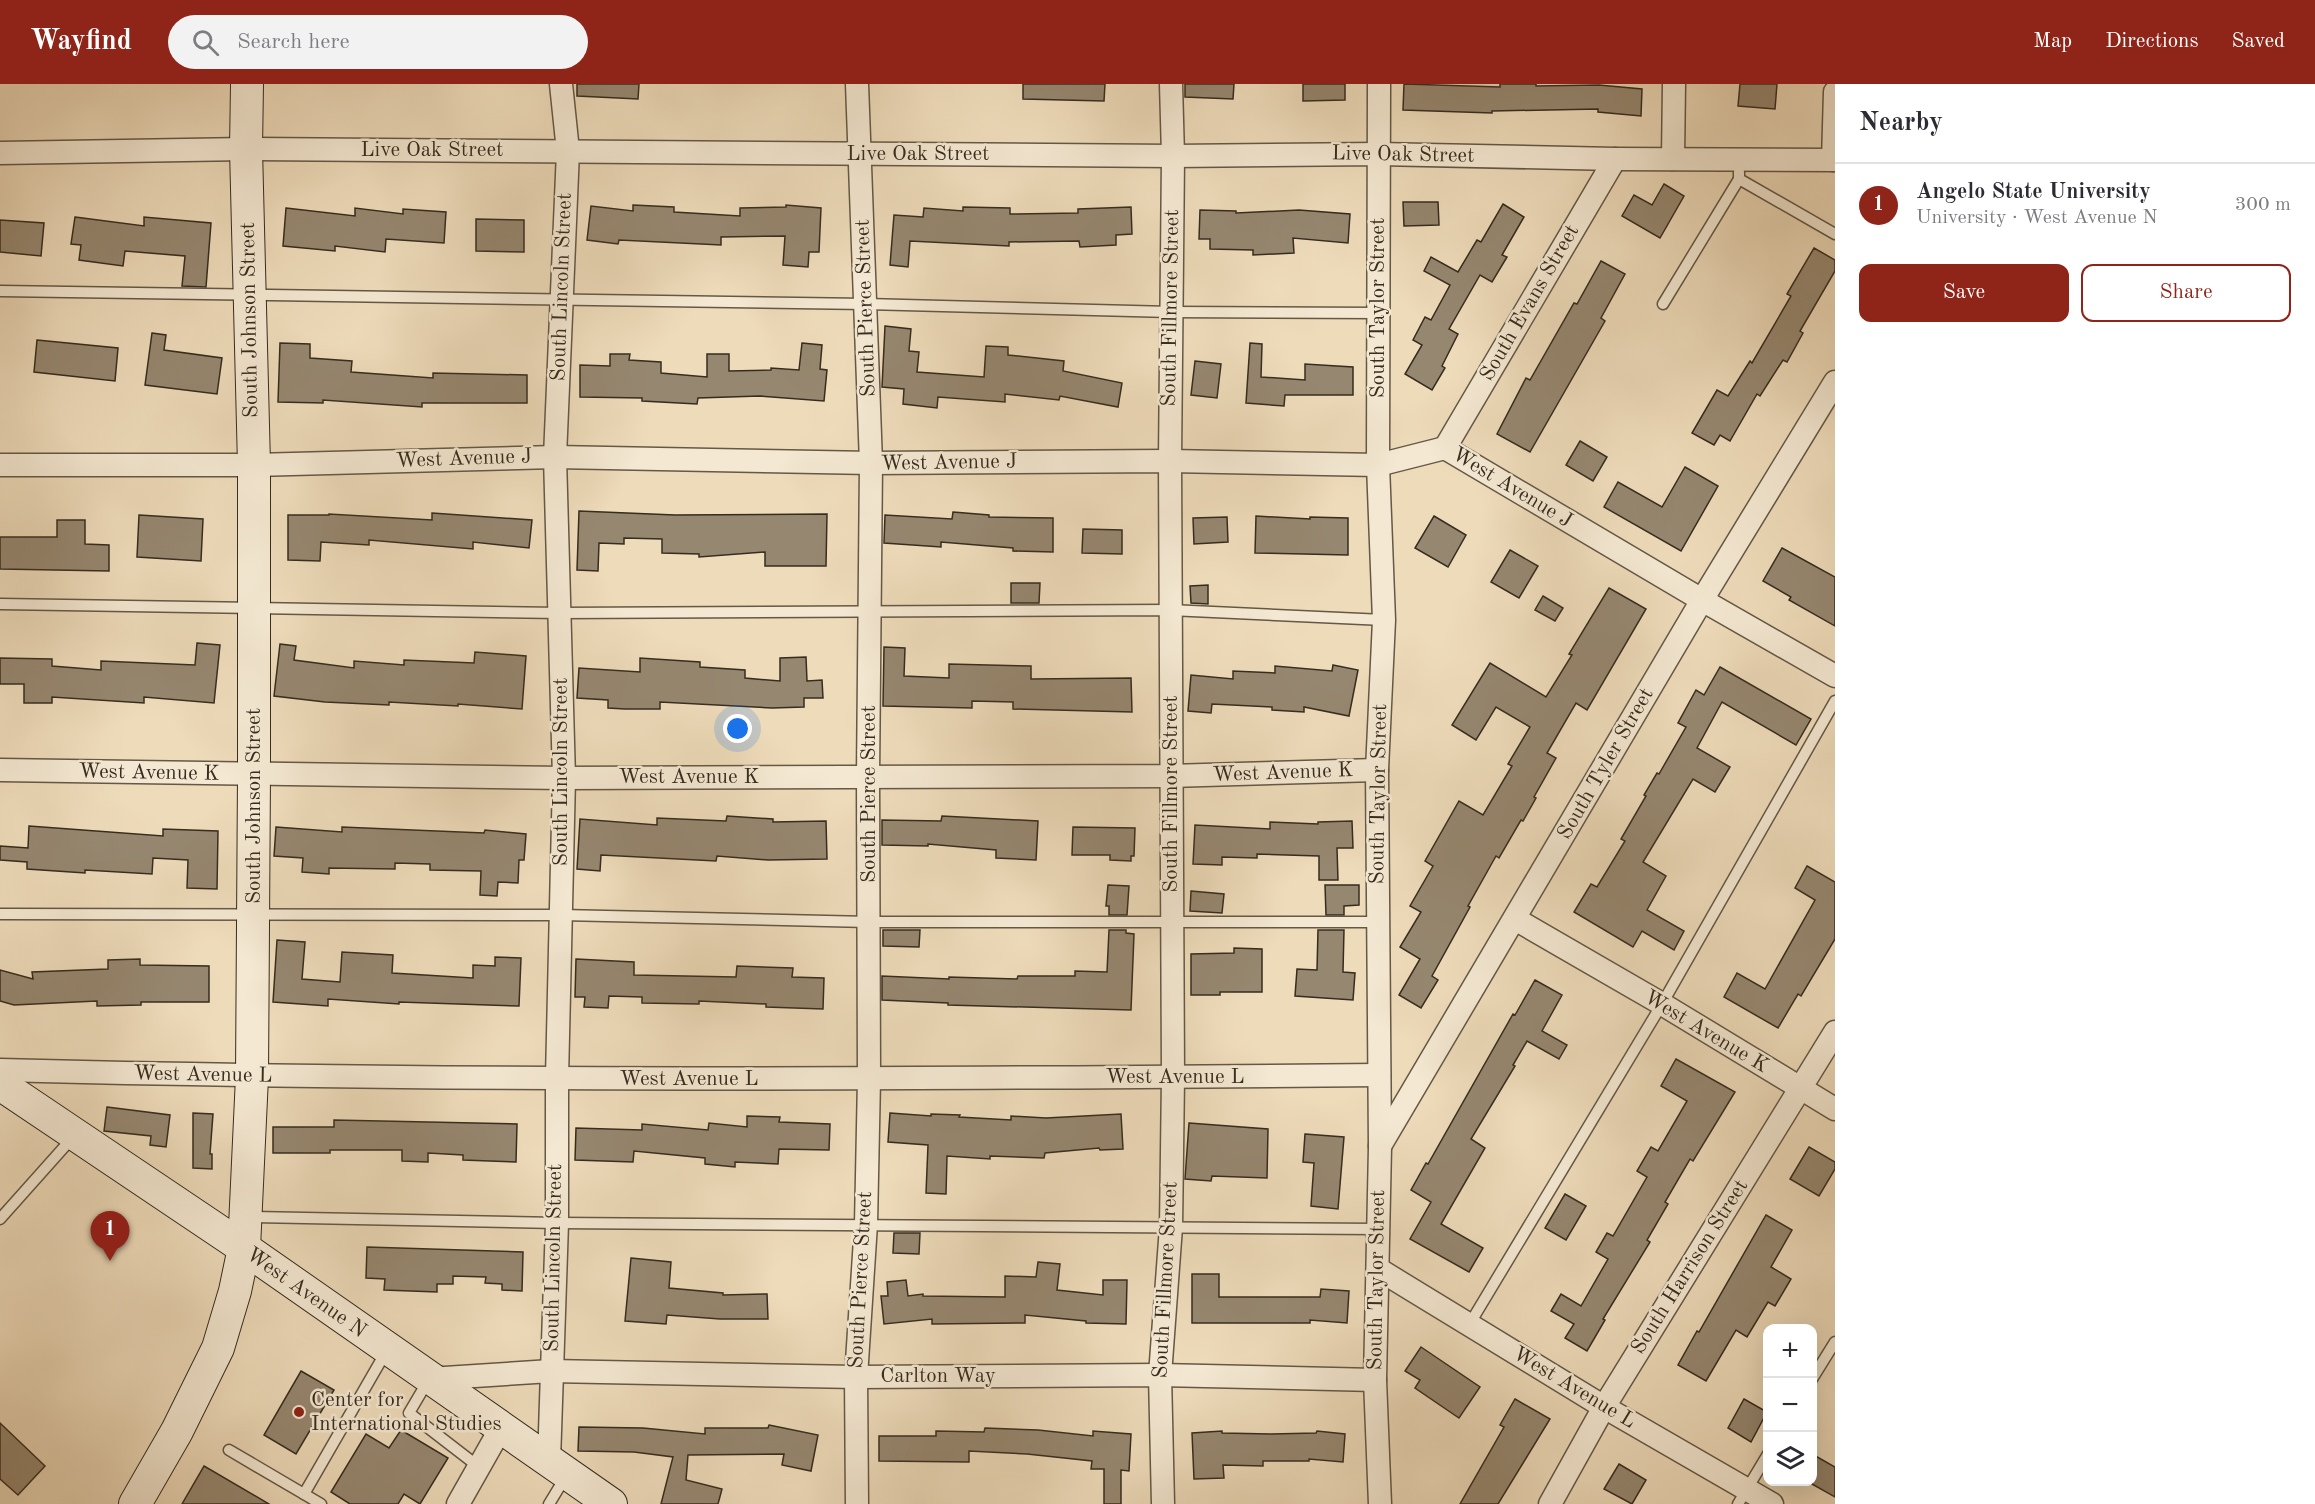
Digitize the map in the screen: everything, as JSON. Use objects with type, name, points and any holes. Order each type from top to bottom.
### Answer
[{"type":"street","name":"South Johnson Street","points":[[135,1504],[183,1421],[218,1348],[235,1291],[244,1248],[252,1077],[254,915],[254,465],[246,149],[247,84]]},
{"type":"street","name":"South Lincoln Street","points":[[558,1468],[551,1371],[557,1223],[557,1078],[564,778],[555,456],[568,151],[561,84]]},
{"type":"street","name":"South Pierce Street","points":[[857,84],[871,463],[868,776],[869,1079],[866,1224],[856,1377],[857,1504]]},
{"type":"street","name":"South Fillmore Street","points":[[1163,1504],[1160,1375],[1171,1227],[1173,1077],[1170,776],[1172,84]]},
{"type":"street","name":"South Taylor Street","points":[[1380,84],[1378,465],[1384,620],[1377,770],[1380,1148],[1375,1380],[1380,1504]]},
{"type":"street","points":[[1672,159],[1674,84]]},
{"type":"street","points":[[1834,160],[1835,92]]},
{"type":"street","name":"Live Oak Street","points":[[0,153],[246,149],[1173,156],[1378,154],[1672,159],[1739,169],[1834,160]]},
{"type":"street","name":"South Evans Street","points":[[1445,448],[1615,159]]},
{"type":"street","name":"South Tyler Street","points":[[1380,1148],[1702,600],[1835,382]]},
{"type":"street","name":"West Avenue J","points":[[0,465],[254,465],[555,456],[871,463],[1170,461],[1378,465],[1445,448],[1835,676]]},
{"type":"street","name":"West Avenue K","points":[[0,770],[564,778],[1170,776],[1377,770]]},
{"type":"street","name":"West Avenue K","points":[[1515,919],[1662,1004],[1835,1109]]},
{"type":"street","name":"South Harrison Street","points":[[1550,1504],[1604,1407],[1835,1032]]},
{"type":"street","name":"West Avenue L","points":[[0,1070],[252,1077],[869,1079],[1379,1075]]},
{"type":"street","name":"West Avenue N","points":[[0,1084],[74,1136],[244,1248],[611,1504]]},
{"type":"street","name":"West Avenue L","points":[[1378,1269],[1604,1407],[1742,1497],[1772,1504]]},
{"type":"street","name":"Carlton Way","points":[[429,1379],[551,1371],[856,1377],[1160,1375],[1375,1380]]},
{"type":"street","points":[[458,1504],[501,1428]]},
{"type":"lane","points":[[1663,304],[1739,169],[1835,234]]},
{"type":"lane","points":[[0,291],[866,304],[1171,312],[1378,312]]},
{"type":"lane","points":[[0,604],[560,613],[1170,610],[1384,620]]},
{"type":"lane","points":[[1469,1325],[1662,1004],[1835,700]]},
{"type":"lane","points":[[0,914],[561,915],[868,922],[1378,922]]},
{"type":"lane","points":[[0,1219],[74,1136]]},
{"type":"lane","points":[[245,1217],[557,1223],[1378,1229]]},
{"type":"lane","points":[[1813,1378],[1835,1342]]},
{"type":"lane","points":[[304,1494],[388,1350]]},
{"type":"lane","points":[[429,1379],[409,1413],[479,1467]]},
{"type":"lane","points":[[229,1450],[321,1504]]},
{"type":"lane","points":[[1742,1497],[1763,1461]]},
{"type":"lane","points":[[549,1504],[558,1468]]},
{"type":"building","points":[[577,84],[639,84],[638,99],[577,96]]},
{"type":"building","points":[[1023,84],[1105,84],[1104,101],[1023,99]]},
{"type":"building","points":[[1185,84],[1234,84],[1233,99],[1185,97]]},
{"type":"building","points":[[1303,84],[1345,84],[1345,100],[1303,101]]},
{"type":"building","points":[[1404,84],[1500,87],[1500,84],[1599,85],[1642,89],[1641,116],[1598,112],[1598,109],[1492,111],[1492,113],[1403,110]]},
{"type":"building","points":[[1740,84],[1777,84],[1775,109],[1738,106]]},
{"type":"building","points":[[1664,184],[1684,196],[1660,238],[1622,216],[1634,195],[1652,205]]},
{"type":"building","points":[[1403,202],[1438,202],[1439,225],[1404,226]]},
{"type":"building","points":[[1503,204],[1524,217],[1502,255],[1507,257],[1492,282],[1480,275],[1449,329],[1458,334],[1442,366],[1445,368],[1432,390],[1405,374],[1422,345],[1413,340],[1425,317],[1431,320],[1450,285],[1424,271],[1431,257],[1458,272],[1477,240],[1481,242]]},
{"type":"building","points":[[633,205],[674,207],[674,212],[740,216],[740,208],[786,207],[786,205],[821,208],[819,252],[809,252],[808,267],[783,265],[785,236],[721,237],[721,245],[619,240],[618,244],[587,240],[591,206],[633,211]]},
{"type":"building","points":[[963,207],[1010,208],[1010,214],[1078,213],[1078,209],[1131,207],[1132,234],[1116,235],[1116,245],[1080,247],[1079,241],[1009,242],[1009,246],[910,241],[908,267],[890,265],[894,215],[923,217],[924,208],[963,211]]},
{"type":"building","points":[[286,208],[355,216],[355,208],[403,214],[403,209],[446,212],[444,243],[386,239],[385,252],[335,246],[335,251],[283,246]]},
{"type":"building","points":[[1200,210],[1236,211],[1236,213],[1299,210],[1350,214],[1348,243],[1293,238],[1294,253],[1253,255],[1253,250],[1210,249],[1210,239],[1199,239]]},
{"type":"building","points":[[75,217],[144,226],[144,217],[211,223],[206,287],[182,286],[185,256],[125,251],[123,266],[79,260],[81,245],[71,244]]},
{"type":"building","points":[[476,219],[524,220],[524,252],[476,251]]},
{"type":"building","points":[[0,220],[44,223],[41,256],[0,252]]},
{"type":"building","points":[[1814,248],[1835,260],[1835,271],[1800,331],[1803,333],[1787,362],[1783,360],[1760,396],[1757,394],[1730,441],[1720,435],[1714,445],[1692,433],[1717,390],[1728,396],[1750,361],[1752,363],[1791,296],[1787,294]]},
{"type":"building","points":[[1601,261],[1625,274],[1601,318],[1605,321],[1530,452],[1497,434],[1526,378],[1530,380]]},
{"type":"building","points":[[885,326],[911,329],[909,351],[919,352],[917,372],[984,377],[986,346],[1008,347],[1008,355],[1064,361],[1063,371],[1122,383],[1118,407],[1060,396],[1059,400],[1005,394],[1005,402],[938,397],[937,408],[903,404],[904,389],[882,387]]},
{"type":"building","points":[[152,333],[166,335],[164,350],[222,358],[217,394],[145,385]]},
{"type":"building","points":[[37,340],[118,348],[115,381],[34,372]]},
{"type":"building","points":[[280,343],[310,344],[310,358],[352,361],[351,372],[433,378],[433,373],[527,375],[527,403],[422,403],[422,407],[323,400],[323,403],[278,402]]},
{"type":"building","points":[[802,343],[822,345],[820,369],[827,370],[824,401],[760,396],[698,398],[697,404],[642,401],[642,398],[580,397],[580,365],[610,366],[610,354],[630,354],[629,360],[661,362],[661,373],[707,377],[707,354],[729,354],[729,371],[771,370],[771,368],[799,370]]},
{"type":"building","points":[[1250,343],[1262,344],[1261,377],[1305,380],[1305,364],[1353,367],[1353,395],[1285,395],[1284,406],[1246,403]]},
{"type":"building","points":[[1195,361],[1221,364],[1217,398],[1191,395]]},
{"type":"building","points":[[1580,441],[1607,457],[1593,481],[1566,465]]},
{"type":"building","points":[[1685,467],[1718,486],[1681,551],[1604,507],[1618,482],[1662,507]]},
{"type":"building","points":[[579,511],[675,515],[827,514],[826,566],[765,566],[765,552],[699,557],[699,554],[662,553],[662,539],[624,538],[624,544],[599,543],[598,571],[577,570]]},
{"type":"building","points":[[953,512],[989,515],[989,517],[1053,518],[1053,552],[1013,551],[1013,548],[941,542],[941,547],[884,543],[885,515],[952,519]]},
{"type":"building","points":[[432,513],[532,520],[529,548],[473,542],[473,549],[369,540],[369,545],[321,542],[320,561],[288,560],[288,515],[329,514],[432,520]]},
{"type":"building","points":[[139,515],[203,519],[201,561],[137,557]]},
{"type":"building","points":[[1256,516],[1310,519],[1310,517],[1348,518],[1348,555],[1255,553]]},
{"type":"building","points":[[1434,516],[1466,535],[1448,567],[1415,548]]},
{"type":"building","points":[[1227,517],[1228,542],[1194,544],[1193,518]]},
{"type":"building","points":[[57,520],[85,520],[85,544],[109,545],[109,571],[0,569],[0,537],[57,537]]},
{"type":"building","points":[[1083,529],[1122,530],[1122,554],[1082,553]]},
{"type":"building","points":[[1782,548],[1835,577],[1835,626],[1789,600],[1791,597],[1763,581]]},
{"type":"building","points":[[1510,550],[1538,566],[1519,598],[1491,582]]},
{"type":"building","points":[[1011,583],[1040,583],[1039,603],[1011,603]]},
{"type":"building","points":[[1208,585],[1208,604],[1191,603],[1190,586]]},
{"type":"building","points":[[1609,588],[1646,609],[1587,710],[1576,703],[1547,753],[1556,758],[1523,821],[1521,820],[1499,858],[1496,856],[1468,906],[1470,907],[1432,976],[1438,980],[1421,1008],[1399,995],[1420,959],[1400,947],[1421,912],[1410,906],[1433,866],[1425,861],[1459,801],[1483,815],[1512,766],[1508,764],[1530,727],[1496,707],[1476,740],[1452,725],[1490,663],[1546,697]]},
{"type":"building","points":[[1543,596],[1563,608],[1555,621],[1535,610]]},
{"type":"building","points":[[197,643],[220,645],[214,703],[144,697],[144,703],[52,697],[52,703],[24,703],[24,684],[0,684],[0,658],[52,659],[52,666],[101,670],[101,661],[195,665]]},
{"type":"building","points":[[280,644],[296,646],[294,660],[354,668],[354,661],[404,665],[404,660],[474,663],[475,652],[526,656],[522,709],[458,704],[458,706],[389,702],[389,705],[325,702],[274,696]]},
{"type":"building","points":[[884,647],[905,648],[904,676],[949,678],[949,664],[1031,666],[1031,679],[1131,678],[1132,712],[1013,709],[1013,702],[972,701],[972,708],[883,706]]},
{"type":"building","points":[[806,657],[807,681],[822,680],[823,698],[804,698],[804,707],[772,708],[660,702],[660,709],[625,709],[608,708],[608,700],[577,698],[579,668],[640,672],[640,658],[700,662],[700,667],[745,670],[745,678],[780,681],[780,658]]},
{"type":"building","points":[[1333,665],[1358,670],[1349,716],[1304,707],[1304,712],[1272,710],[1272,707],[1212,704],[1211,713],[1188,711],[1191,675],[1233,679],[1233,671],[1275,673],[1275,666],[1332,671]]},
{"type":"building","points":[[1720,667],[1811,719],[1796,745],[1722,702],[1697,748],[1730,767],[1715,792],[1693,779],[1643,862],[1666,876],[1647,910],[1684,931],[1674,950],[1642,931],[1633,947],[1574,912],[1591,884],[1597,887],[1625,841],[1621,839],[1646,796],[1644,795],[1686,727],[1678,723],[1696,690],[1704,695]]},
{"type":"building","points":[[727,816],[773,819],[773,822],[826,821],[827,859],[768,860],[717,856],[716,861],[601,855],[600,871],[577,869],[580,819],[657,825],[657,818],[726,821]]},
{"type":"building","points":[[942,816],[1038,821],[1036,860],[996,858],[996,850],[928,844],[928,846],[882,845],[882,820],[941,821]]},
{"type":"building","points":[[1352,821],[1353,848],[1337,848],[1338,880],[1319,880],[1319,856],[1257,854],[1257,858],[1222,857],[1222,865],[1193,864],[1195,825],[1270,829],[1270,822],[1318,824],[1318,822]]},
{"type":"building","points":[[29,826],[163,836],[163,829],[218,831],[217,889],[187,888],[188,860],[153,858],[152,874],[27,869],[27,862],[0,860],[0,846],[28,848]]},
{"type":"building","points":[[276,827],[342,832],[342,827],[484,833],[485,830],[526,834],[524,860],[519,860],[518,883],[498,882],[497,896],[480,895],[481,871],[430,870],[430,864],[395,863],[395,869],[329,868],[329,874],[302,872],[303,858],[274,856]]},
{"type":"building","points":[[1073,827],[1135,828],[1134,856],[1131,856],[1131,861],[1110,860],[1110,855],[1072,855]]},
{"type":"building","points":[[1807,866],[1835,882],[1835,939],[1801,996],[1798,994],[1778,1028],[1724,997],[1737,973],[1765,989],[1815,900],[1795,888]]},
{"type":"building","points":[[1108,885],[1129,886],[1127,915],[1109,915],[1109,906],[1106,906]]},
{"type":"building","points":[[1325,885],[1359,885],[1359,905],[1344,906],[1344,915],[1326,915]]},
{"type":"building","points":[[1191,891],[1224,894],[1222,913],[1190,911]]},
{"type":"building","points":[[883,930],[920,930],[919,947],[883,946]]},
{"type":"building","points":[[1109,930],[1126,930],[1126,933],[1134,934],[1131,1010],[948,1005],[948,1003],[882,1000],[882,976],[1017,979],[1018,976],[1075,976],[1075,971],[1107,972]]},
{"type":"building","points":[[1318,930],[1344,930],[1343,972],[1355,973],[1353,1000],[1295,996],[1297,969],[1317,970]]},
{"type":"building","points":[[277,940],[305,942],[302,979],[340,982],[342,952],[393,955],[392,973],[473,978],[473,965],[495,966],[495,957],[521,958],[519,1006],[399,1002],[399,1004],[328,999],[328,1006],[273,1002]]},
{"type":"building","points":[[1234,948],[1262,949],[1262,992],[1191,995],[1191,954],[1234,953]]},
{"type":"building","points":[[140,959],[140,965],[209,966],[209,1002],[141,1002],[141,1005],[97,1006],[97,1001],[14,1005],[0,1001],[0,970],[33,979],[32,972],[108,969],[108,960]]},
{"type":"building","points":[[576,959],[634,962],[634,975],[736,977],[737,966],[793,968],[792,977],[824,978],[823,1009],[699,1001],[699,1004],[642,1003],[642,997],[609,996],[608,1008],[584,1007],[585,997],[575,997]]},
{"type":"building","points":[[1535,980],[1562,995],[1542,1031],[1567,1045],[1559,1059],[1527,1041],[1513,1065],[1515,1066],[1471,1139],[1485,1148],[1441,1224],[1483,1248],[1469,1272],[1410,1239],[1431,1202],[1411,1190]]},
{"type":"building","points":[[1676,1059],[1735,1092],[1693,1161],[1690,1159],[1665,1202],[1668,1204],[1647,1240],[1650,1242],[1603,1319],[1605,1320],[1587,1351],[1565,1338],[1574,1324],[1551,1311],[1561,1294],[1581,1306],[1608,1259],[1596,1252],[1607,1233],[1613,1236],[1647,1177],[1637,1171],[1651,1147],[1658,1151],[1687,1101],[1661,1086]]},
{"type":"building","points":[[107,1107],[170,1115],[166,1147],[150,1145],[151,1136],[104,1131]]},
{"type":"building","points":[[193,1113],[213,1114],[210,1154],[212,1154],[212,1169],[193,1168]]},
{"type":"building","points":[[890,1113],[931,1116],[931,1114],[960,1115],[959,1117],[1011,1120],[1011,1116],[1046,1118],[1121,1114],[1123,1149],[1100,1150],[1099,1148],[1045,1153],[1044,1158],[990,1156],[990,1159],[947,1156],[946,1194],[926,1193],[928,1145],[888,1142]]},
{"type":"building","points":[[747,1116],[780,1117],[779,1122],[830,1124],[829,1150],[779,1149],[778,1164],[735,1162],[735,1167],[705,1164],[705,1158],[634,1151],[633,1162],[575,1160],[576,1128],[642,1130],[642,1124],[708,1130],[709,1123],[747,1127]]},
{"type":"building","points":[[334,1120],[517,1124],[516,1162],[463,1160],[463,1155],[428,1153],[428,1162],[402,1161],[402,1150],[273,1153],[273,1127],[334,1127]]},
{"type":"building","points":[[1189,1123],[1268,1129],[1267,1178],[1212,1176],[1211,1181],[1185,1179]]},
{"type":"building","points":[[1305,1134],[1344,1137],[1338,1209],[1311,1206],[1314,1163],[1303,1162]]},
{"type":"building","points":[[1809,1147],[1835,1162],[1835,1169],[1819,1196],[1790,1179]]},
{"type":"building","points":[[1565,1194],[1586,1206],[1566,1240],[1545,1228]]},
{"type":"building","points":[[1766,1215],[1792,1230],[1771,1267],[1791,1279],[1775,1306],[1768,1302],[1747,1337],[1736,1330],[1706,1381],[1678,1365]]},
{"type":"building","points":[[894,1233],[920,1233],[919,1254],[893,1253]]},
{"type":"building","points":[[367,1247],[523,1252],[522,1291],[502,1290],[502,1284],[485,1283],[486,1277],[453,1276],[453,1284],[437,1284],[437,1292],[384,1290],[385,1279],[366,1278]]},
{"type":"building","points":[[631,1258],[671,1262],[669,1288],[723,1293],[723,1295],[767,1294],[768,1319],[720,1319],[667,1315],[666,1324],[625,1321]]},
{"type":"building","points":[[1038,1262],[1060,1264],[1057,1290],[1103,1295],[1103,1280],[1127,1280],[1126,1324],[1086,1323],[1086,1321],[1025,1315],[1025,1323],[932,1324],[932,1319],[884,1324],[881,1296],[888,1296],[887,1282],[906,1280],[908,1296],[923,1294],[923,1296],[1005,1297],[1005,1276],[1036,1277]]},
{"type":"building","points":[[1192,1274],[1219,1274],[1219,1297],[1320,1297],[1321,1289],[1349,1291],[1347,1323],[1310,1320],[1310,1323],[1192,1323]]},
{"type":"building","points":[[1421,1347],[1480,1387],[1459,1418],[1415,1388],[1420,1380],[1405,1371]]},
{"type":"building","name":"Center for International Studies","points":[[301,1371],[334,1390],[296,1454],[264,1435]]},
{"type":"building","points":[[1515,1399],[1550,1419],[1498,1504],[1460,1504],[1504,1427],[1500,1425]]},
{"type":"building","points":[[1744,1399],[1763,1410],[1763,1420],[1751,1442],[1728,1428]]},
{"type":"building","points":[[0,1423],[45,1466],[18,1495],[0,1479]]},
{"type":"building","points":[[769,1425],[818,1435],[811,1471],[782,1465],[784,1454],[688,1455],[686,1480],[722,1489],[718,1504],[661,1504],[673,1457],[634,1452],[578,1451],[579,1427],[643,1428],[705,1434],[705,1428],[768,1428]]},
{"type":"building","points":[[985,1428],[1038,1430],[1093,1436],[1093,1431],[1131,1434],[1129,1471],[1121,1470],[1121,1504],[1104,1504],[1104,1469],[1091,1469],[1092,1461],[969,1451],[969,1462],[879,1461],[879,1436],[936,1436],[936,1431],[984,1432]]},
{"type":"building","points":[[401,1430],[448,1458],[420,1504],[404,1494],[398,1504],[350,1504],[331,1492],[366,1434],[389,1448]]},
{"type":"building","points":[[1222,1431],[1222,1433],[1271,1434],[1316,1433],[1317,1431],[1345,1434],[1343,1462],[1309,1459],[1309,1461],[1263,1461],[1263,1466],[1223,1465],[1224,1478],[1194,1479],[1192,1433]]},
{"type":"building","points":[[1817,1457],[1835,1467],[1835,1497],[1816,1486]]},
{"type":"building","points":[[1619,1464],[1646,1480],[1632,1504],[1604,1489]]},
{"type":"building","points":[[204,1466],[269,1504],[182,1504]]},
{"type":"place","name":"Angelo State University","points":[[110,1261]]},
{"type":"place","name":"Center for International Studies","points":[[299,1412]]}]
